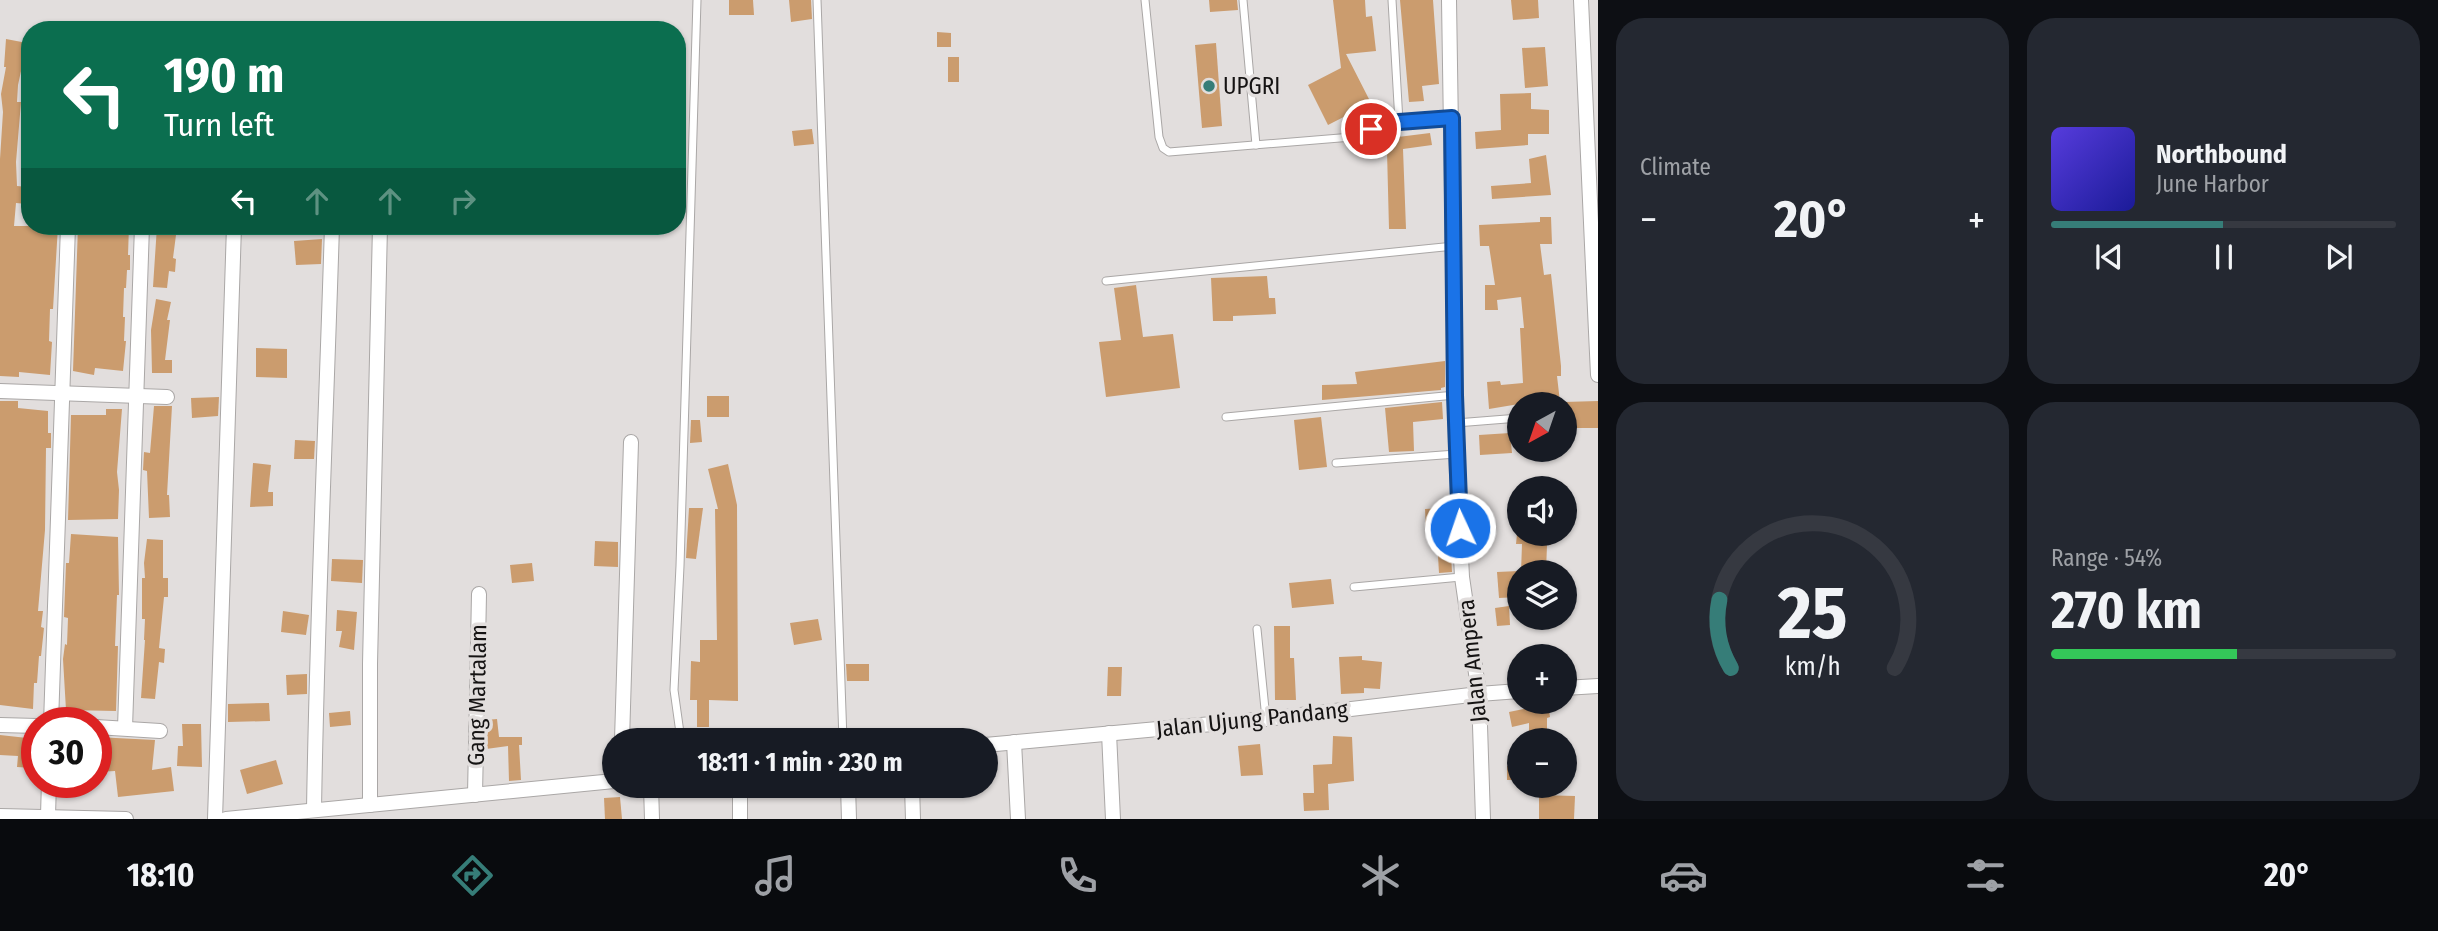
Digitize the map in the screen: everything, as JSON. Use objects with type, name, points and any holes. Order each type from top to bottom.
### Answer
[{"type":"street","name":"Jalan Ampera","points":[[1449,0],[1455,246],[1455,395],[1462,577],[1479,694],[1483,819]]},
{"type":"street","points":[[1581,0],[1596,267],[1598,375]]},
{"type":"street","points":[[51,707],[68,235]]},
{"type":"street","points":[[125,728],[142,235]]},
{"type":"street","points":[[215,819],[234,235]]},
{"type":"street","points":[[314,810],[332,235]]},
{"type":"street","points":[[370,805],[370,650],[380,235]]},
{"type":"street","points":[[0,391],[167,397]]},
{"type":"street","points":[[622,728],[631,442]]},
{"type":"street","name":"Gang Martalam","points":[[475,795],[479,594]]},
{"type":"street","points":[[1577,687],[1598,686]]},
{"type":"street","name":"Jalan Ujung Pandang","points":[[998,744],[1266,719],[1507,692]]},
{"type":"street","points":[[0,725],[21,726]]},
{"type":"street","points":[[112,728],[160,731]]},
{"type":"street","points":[[1109,733],[1113,819]]},
{"type":"street","points":[[1014,742],[1018,819]]},
{"type":"street","points":[[226,819],[602,782]]},
{"type":"street","points":[[48,815],[49,798]]},
{"type":"street","points":[[651,798],[652,819]]},
{"type":"street","points":[[740,798],[740,819]]},
{"type":"street","points":[[848,798],[849,819]]},
{"type":"street","points":[[912,798],[913,819]]},
{"type":"street","points":[[0,816],[48,815],[126,819]]},
{"type":"lane","points":[[679,728],[674,690],[697,0]]},
{"type":"lane","points":[[817,0],[843,728]]},
{"type":"lane","points":[[1145,0],[1159,137],[1163,148],[1169,152],[1352,137],[1399,122],[1452,118]]},
{"type":"lane","points":[[1243,0],[1256,145]]},
{"type":"lane","points":[[1392,0],[1399,122]]},
{"type":"lane","points":[[1106,281],[1455,246]]},
{"type":"lane","points":[[1226,417],[1455,395]]},
{"type":"lane","points":[[1456,423],[1507,419]]},
{"type":"lane","points":[[1336,464],[1457,454]]},
{"type":"lane","points":[[1354,587],[1462,577]]},
{"type":"lane","points":[[1256,629],[1266,719]]},
{"type":"building","points":[[729,0],[753,0],[754,15],[729,15]]},
{"type":"building","points":[[789,0],[811,0],[812,19],[791,22]]},
{"type":"building","points":[[1209,0],[1237,0],[1238,10],[1210,12]]},
{"type":"building","points":[[1333,0],[1365,0],[1366,17],[1372,16],[1376,51],[1346,54],[1371,103],[1328,125],[1308,85],[1341,68]]},
{"type":"building","points":[[1400,0],[1433,0],[1439,84],[1422,86],[1424,101],[1409,102]]},
{"type":"building","points":[[1511,0],[1538,0],[1539,18],[1513,20]]},
{"type":"building","points":[[937,32],[951,33],[951,47],[937,47]]},
{"type":"building","points":[[6,39],[21,42],[17,102],[21,102],[16,162],[21,203],[16,203],[14,226],[21,226],[21,235],[57,235],[53,309],[50,309],[50,375],[19,372],[19,377],[0,376],[0,159]]},
{"type":"building","name":"UPGRI","points":[[1216,43],[1222,126],[1202,128],[1195,45]]},
{"type":"building","points":[[1545,47],[1548,86],[1525,88],[1522,48]]},
{"type":"building","points":[[948,57],[959,57],[959,82],[948,82]]},
{"type":"building","points":[[1531,93],[1531,109],[1549,110],[1549,134],[1528,134],[1528,145],[1476,149],[1475,132],[1501,130],[1500,94]]},
{"type":"building","points":[[812,129],[814,144],[794,146],[792,131]]},
{"type":"building","points":[[1430,133],[1432,145],[1403,149],[1406,229],[1389,229],[1387,151],[1383,151],[1382,139]]},
{"type":"building","points":[[1546,155],[1551,195],[1492,199],[1491,186],[1531,183],[1529,159]]},
{"type":"building","points":[[1540,217],[1551,217],[1552,244],[1540,244],[1544,275],[1551,274],[1561,366],[1561,376],[1557,376],[1559,392],[1507,392],[1507,406],[1489,409],[1487,382],[1500,381],[1501,385],[1523,383],[1520,328],[1524,328],[1521,297],[1497,300],[1498,310],[1485,310],[1485,285],[1495,285],[1489,246],[1480,246],[1479,225],[1540,222]]},
{"type":"building","points":[[78,235],[129,235],[130,270],[127,270],[124,288],[126,341],[123,371],[95,368],[94,375],[73,371]]},
{"type":"building","points":[[156,235],[176,235],[173,258],[176,259],[175,272],[169,271],[167,288],[153,287]]},
{"type":"building","points":[[322,239],[321,264],[296,265],[294,241]]},
{"type":"building","points":[[1267,276],[1269,298],[1275,298],[1276,314],[1233,316],[1233,321],[1213,321],[1211,278]]},
{"type":"building","points":[[1136,285],[1143,337],[1173,334],[1180,388],[1106,397],[1099,342],[1121,340],[1114,288]]},
{"type":"building","points":[[156,299],[171,302],[167,320],[170,320],[165,360],[172,360],[172,373],[152,373],[151,330]]},
{"type":"building","points":[[256,348],[287,349],[287,378],[256,377]]},
{"type":"building","points":[[1445,361],[1445,387],[1441,390],[1322,400],[1322,385],[1357,384],[1355,372]]},
{"type":"building","points":[[707,396],[729,396],[729,417],[707,417]]},
{"type":"building","points":[[219,397],[218,416],[192,418],[191,398]]},
{"type":"building","points":[[0,401],[18,401],[18,408],[48,411],[48,433],[51,433],[51,448],[46,448],[45,530],[38,611],[43,611],[41,627],[44,628],[37,683],[34,683],[33,707],[0,705]]},
{"type":"building","points":[[1598,401],[1598,428],[1577,428],[1577,402]]},
{"type":"building","points":[[1442,402],[1443,419],[1413,422],[1414,451],[1389,452],[1385,408]]},
{"type":"building","points":[[154,406],[172,406],[167,495],[170,517],[149,518],[147,471],[143,470],[144,452],[150,453]]},
{"type":"building","points":[[106,409],[122,409],[117,472],[118,519],[68,520],[71,415],[106,415]]},
{"type":"building","points":[[1321,417],[1327,467],[1299,470],[1294,420]]},
{"type":"building","points":[[691,420],[700,420],[702,442],[690,443]]},
{"type":"building","points":[[1507,433],[1507,453],[1480,455],[1479,435]]},
{"type":"building","points":[[295,440],[315,441],[314,459],[294,459]]},
{"type":"building","points":[[253,463],[271,465],[268,492],[273,492],[273,506],[250,507]]},
{"type":"building","points":[[728,464],[737,505],[738,701],[709,700],[709,727],[697,727],[697,700],[690,700],[691,661],[700,662],[700,640],[717,640],[715,509],[718,509],[708,469]]},
{"type":"building","points":[[689,508],[703,508],[696,559],[686,558]]},
{"type":"building","points":[[1442,508],[1443,529],[1426,530],[1425,509]]},
{"type":"building","points":[[71,534],[118,537],[116,711],[112,711],[112,707],[66,707],[63,659],[65,644],[67,645],[68,618],[64,617],[66,563],[69,563]]},
{"type":"building","points":[[1450,538],[1452,572],[1439,573],[1437,539]]},
{"type":"building","points":[[147,539],[163,540],[163,578],[168,578],[168,597],[164,597],[159,648],[165,649],[164,663],[159,662],[155,699],[141,698],[145,640],[142,578],[145,578]]},
{"type":"building","points":[[595,541],[618,542],[618,567],[594,566]]},
{"type":"building","points":[[1522,546],[1547,546],[1546,560],[1521,560]]},
{"type":"building","points":[[332,559],[363,560],[362,583],[331,581]]},
{"type":"building","points":[[532,563],[534,581],[512,583],[510,565]]},
{"type":"building","points":[[1497,572],[1507,572],[1507,598],[1499,598]]},
{"type":"building","points":[[1331,579],[1334,604],[1292,608],[1289,583]]},
{"type":"building","points":[[1507,606],[1507,625],[1497,626],[1495,608]]},
{"type":"building","points":[[337,610],[357,612],[354,650],[339,647],[342,631],[336,631]]},
{"type":"building","points":[[283,611],[309,615],[306,635],[281,632]]},
{"type":"building","points":[[818,619],[822,640],[794,645],[790,623]]},
{"type":"building","points":[[1274,626],[1290,626],[1290,658],[1294,658],[1296,700],[1275,700]]},
{"type":"building","points":[[1362,656],[1362,660],[1382,662],[1380,689],[1364,688],[1364,693],[1341,694],[1339,657]]},
{"type":"building","points":[[846,664],[869,664],[869,681],[847,681]]},
{"type":"building","points":[[1108,667],[1122,667],[1121,696],[1107,696]]},
{"type":"building","points":[[307,674],[307,694],[287,695],[286,675]]},
{"type":"building","points":[[269,703],[270,721],[228,722],[228,704]]},
{"type":"building","points":[[350,711],[351,725],[330,727],[329,713]]},
{"type":"building","points":[[1509,714],[1550,714],[1547,728],[1529,728],[1529,723],[1512,727]]},
{"type":"building","points":[[497,719],[499,737],[522,737],[522,745],[519,745],[521,780],[509,781],[508,746],[486,749],[486,720]]},
{"type":"building","points":[[182,724],[201,724],[202,767],[177,766],[178,746],[183,746]]},
{"type":"building","points":[[0,735],[21,737],[21,767],[17,767],[18,756],[0,755]]},
{"type":"building","points":[[1333,736],[1352,737],[1354,781],[1328,784],[1329,810],[1304,811],[1303,793],[1314,793],[1313,765],[1332,764]]},
{"type":"building","points":[[112,738],[155,740],[152,770],[171,767],[174,791],[118,797],[115,771],[112,771]]},
{"type":"building","points":[[1260,744],[1263,775],[1241,776],[1238,746]]},
{"type":"building","points":[[276,760],[283,784],[247,794],[240,770]]},
{"type":"building","points":[[604,798],[620,798],[622,819],[605,819]]},
{"type":"building","points":[[1539,798],[1575,798],[1574,819],[1539,819]]},
{"type":"place","name":"UPGRI","points":[[1209,86]]},
{"type":"route","points":[[1371,129],[1399,122],[1452,118],[1455,395],[1460,528]]}]
